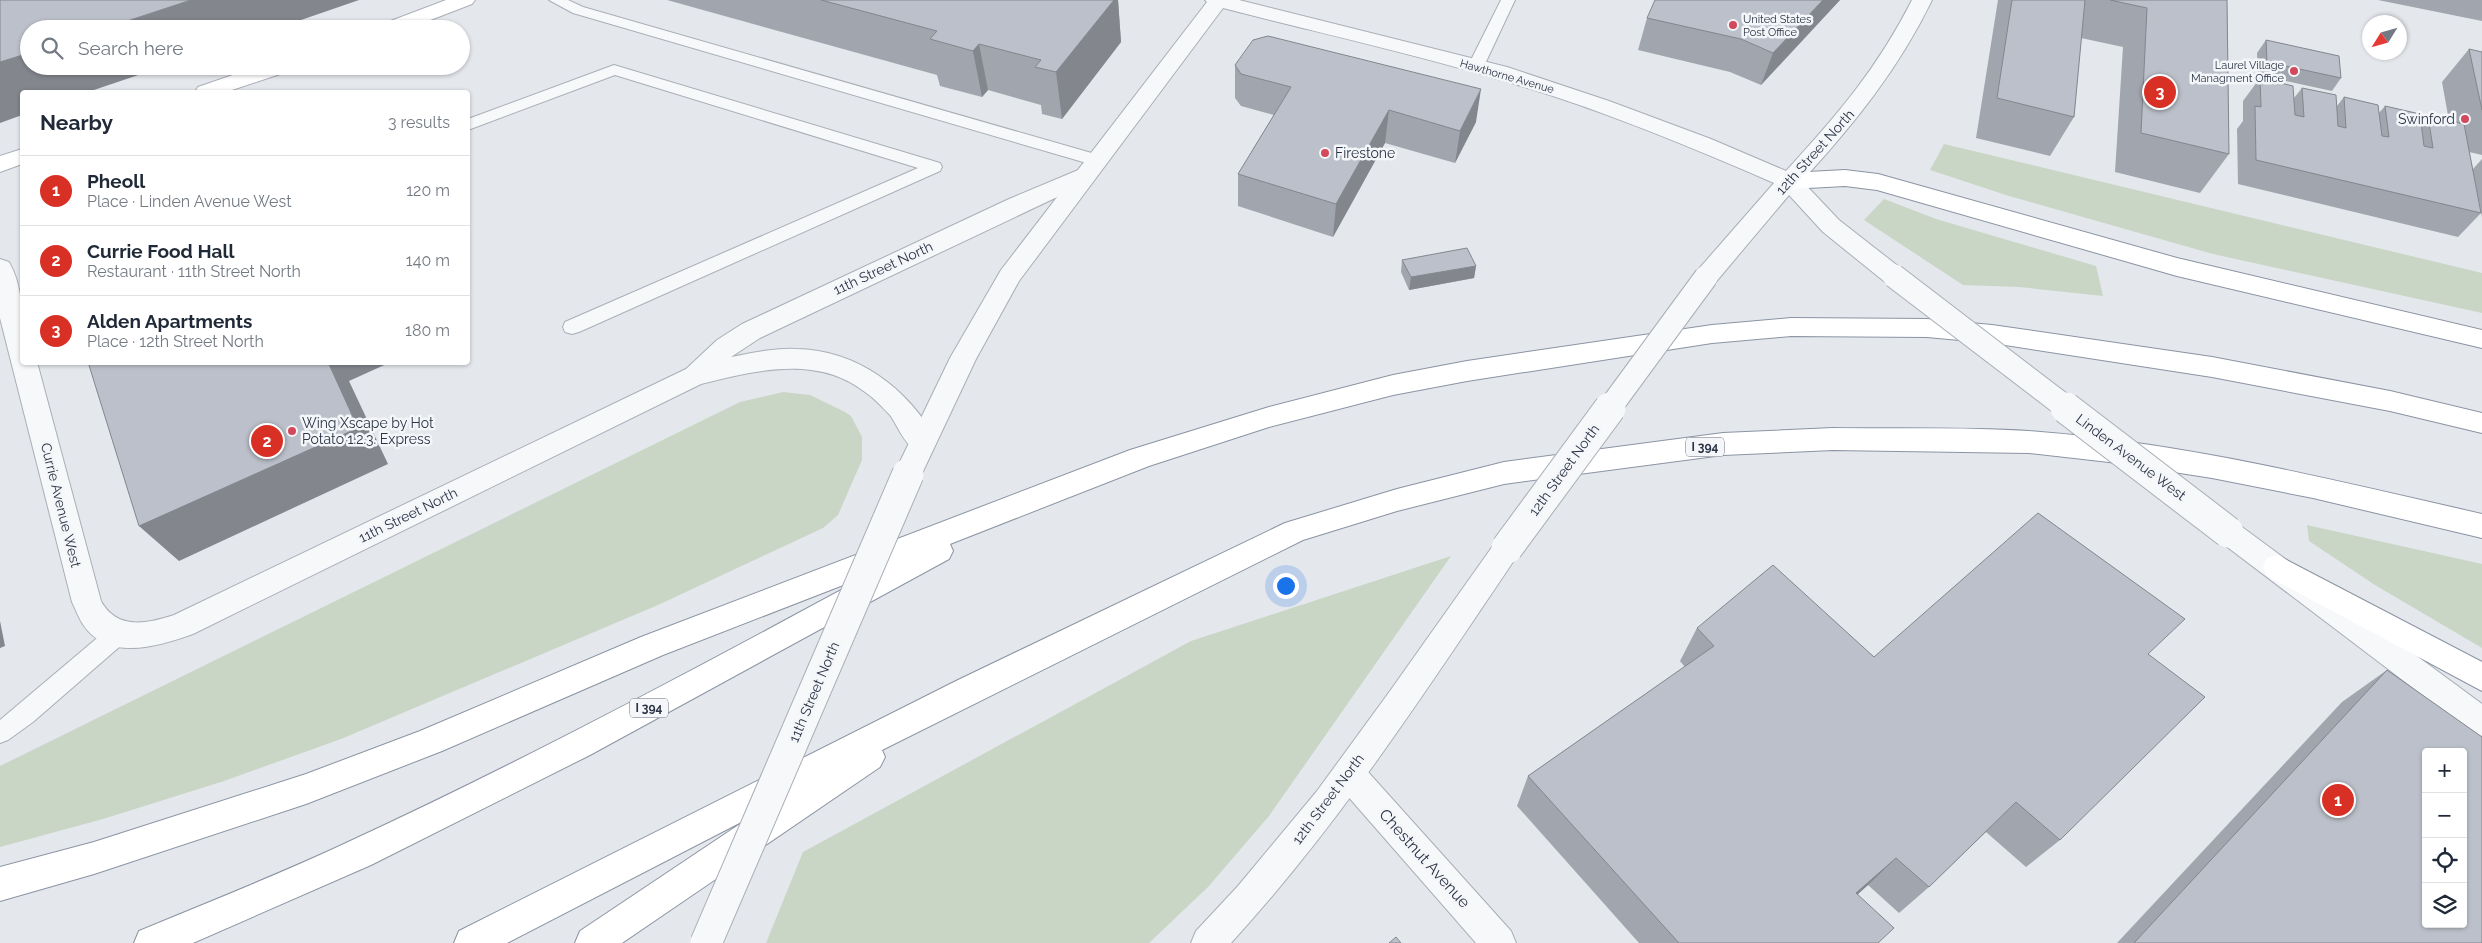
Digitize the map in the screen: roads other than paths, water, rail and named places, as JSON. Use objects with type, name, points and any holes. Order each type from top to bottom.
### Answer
[{"type":"main road","points":[[411,20],[465,0]]},
{"type":"main road","points":[[212,90],[254,75]]},
{"type":"main road","points":[[0,164],[20,157]]},
{"type":"main road","points":[[1790,181],[1831,176],[1878,182],[2149,259],[2482,339]]},
{"type":"main road","name":"I 394","points":[[151,943],[261,898],[359,854],[637,714],[989,523],[1140,458],[1269,417],[1393,385],[1458,373],[1712,334],[1819,326],[1927,328],[2080,346],[2303,384],[2482,423]]},
{"type":"main road","name":"I 394","points":[[471,943],[967,691],[1294,532],[1397,500],[1504,473],[1723,444],[1833,439],[2029,442],[2109,451],[2212,467],[2313,487],[2482,526]]},
{"type":"main road","points":[[0,884],[94,858],[306,789],[431,741],[652,646],[1140,458]]},
{"type":"main road","points":[[2277,567],[2482,677]]},
{"type":"main road","points":[[592,943],[967,691]]},
{"type":"street","name":"11th Street North","points":[[706,943],[908,474],[963,358],[998,294],[1022,258],[1218,0]]},
{"type":"street","name":"Hawthorne Avenue","points":[[1218,0],[1543,85],[1635,118],[1790,181]]},
{"type":"street","name":"12th Street North","points":[[1208,943],[1250,900],[1349,774],[1507,548],[1706,277],[1730,246],[1838,128],[1883,70],[1908,29],[1922,0]]},
{"type":"street","name":"11th Street North","points":[[694,376],[726,347],[763,324],[1017,205],[1090,168]]},
{"type":"street","name":"Linden Avenue West","points":[[1790,181],[1832,226],[1894,276],[2228,532],[2482,722]]},
{"type":"street","points":[[0,268],[20,348]]},
{"type":"street","name":"11th Street North","points":[[117,635],[151,634],[182,625],[694,376],[768,360],[808,359],[831,362],[861,374],[885,392],[909,418],[923,441]]},
{"type":"street","name":"Currie Avenue West","points":[[25,365],[87,602],[96,622],[117,635]]},
{"type":"street","name":"Chestnut Avenue","points":[[1349,774],[1499,943]]},
{"type":"lane","points":[[556,0],[578,10],[1090,168]]},
{"type":"lane","points":[[1476,66],[1508,0]]},
{"type":"lane","points":[[470,125],[614,70],[934,167],[572,327]]},
{"type":"lane","points":[[0,733],[25,715],[117,635]]},
{"type":"place","name":"United States Post Office","points":[[1733,25]]},
{"type":"place","name":"Laurel Village Managment Office","points":[[2294,71]]},
{"type":"place","name":"Alden Apartments","points":[[2160,92]]},
{"type":"place","name":"Swinford","points":[[2465,119]]},
{"type":"place","name":"Firestone","points":[[1325,153]]},
{"type":"place","name":"Wing Xscape by Hot Potato 1.2.3. Express","points":[[292,431]]},
{"type":"place","name":"Currie Food Hall","points":[[267,441]]},
{"type":"place","name":"Pheoll","points":[[2338,800]]}]
